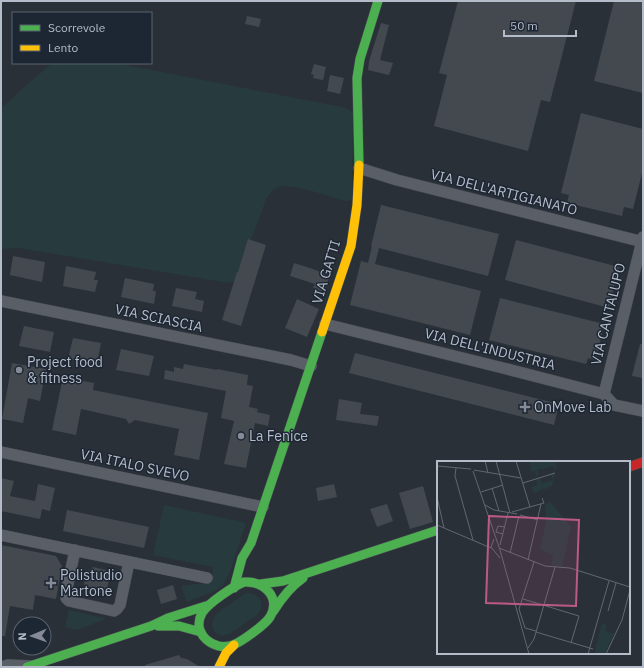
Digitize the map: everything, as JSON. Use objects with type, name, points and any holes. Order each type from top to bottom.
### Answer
[{"type":"main road","name":"VIA GATTI","points":[[249,562],[251,543],[351,246],[357,206],[359,168],[357,78],[360,59],[378,1]]},
{"type":"main road","points":[[630,467],[643,462]]},
{"type":"main road","points":[[29,666],[151,626],[168,618],[209,605],[244,582],[259,583],[283,581],[437,530]]},
{"type":"main road","name":"VIA GATTI","points":[[234,588],[242,558],[251,543]]},
{"type":"main road","points":[[252,572],[259,583],[266,588],[272,597],[273,612]]},
{"type":"main road","points":[[209,605],[203,613],[200,627],[201,632],[212,649],[214,662],[234,645],[264,624],[273,612],[279,600],[288,589],[313,572]]},
{"type":"main road","points":[[151,626],[179,626],[201,632]]},
{"type":"main road","points":[[207,641],[212,645],[223,648],[234,645]]},
{"type":"street","name":"VIA DELL'ARTIGIANATO","points":[[359,168],[397,180],[643,241]]},
{"type":"street","name":"VIA CANTALUPO","points":[[604,394],[643,241]]},
{"type":"street","name":"VIA SCIASCIA","points":[[1,301],[291,360],[311,366]]},
{"type":"street","points":[[1,308],[4,305],[14,304]]},
{"type":"street","name":"VIA DELL'INDUSTRIA","points":[[326,324],[604,394],[614,405],[643,412]]},
{"type":"street","name":"VIA ITALO SVEVO","points":[[1,452],[263,506]]},
{"type":"street","points":[[1,535],[207,578]]},
{"type":"street","points":[[74,550],[66,598],[69,601],[114,611],[120,605],[129,562]]},
{"type":"street","points":[[2,667],[8,665],[29,666]]},
{"type":"green space","points":[[51,64],[120,64],[342,107],[353,113],[352,199],[345,201],[300,188],[282,186],[274,189],[266,200],[235,281],[230,283],[19,248],[1,249],[1,108]]},
{"type":"green space","points":[[164,505],[246,523],[230,572],[223,585],[215,591],[187,602],[181,586],[205,583],[212,580],[213,567],[153,555]]},
{"type":"green space","points":[[247,593],[257,596],[261,602],[261,608],[258,614],[229,634],[220,635],[216,633],[212,625],[216,614]]},
{"type":"green space","points":[[69,610],[104,618],[103,620],[77,630],[65,627]]},
{"type":"building","points":[[458,1],[576,1],[550,102],[541,100],[528,151],[434,126],[447,75],[439,73]]},
{"type":"building","points":[[614,1],[643,1],[643,93],[594,81]]},
{"type":"building","points":[[247,16],[261,19],[259,27],[245,24]]},
{"type":"building","points":[[381,23],[389,25],[380,60],[393,63],[389,75],[368,70],[369,61]]},
{"type":"building","points":[[314,64],[326,67],[323,80],[313,78],[314,75],[311,74]]},
{"type":"building","points":[[330,75],[344,78],[340,94],[327,91]]},
{"type":"building","points":[[581,113],[643,129],[643,169],[633,209],[624,207],[622,216],[567,203],[569,195],[561,193]]},
{"type":"building","points":[[381,205],[499,234],[488,276],[379,248],[375,264],[481,291],[470,335],[350,305],[361,261],[368,263]]},
{"type":"building","points":[[248,239],[266,245],[241,326],[222,320]]},
{"type":"building","points":[[516,240],[619,267],[609,308],[505,280]]},
{"type":"building","points":[[13,256],[45,262],[42,282],[10,275]]},
{"type":"building","points":[[294,263],[330,276],[323,293],[313,288],[315,284],[290,276]]},
{"type":"building","points":[[66,266],[96,272],[94,280],[98,280],[95,292],[63,286]]},
{"type":"building","points":[[125,278],[154,284],[153,291],[156,291],[154,304],[121,297]]},
{"type":"building","points":[[176,288],[197,292],[195,299],[204,301],[202,312],[172,306]]},
{"type":"building","points":[[500,298],[604,324],[596,360],[588,358],[586,364],[489,340]]},
{"type":"building","points":[[297,299],[319,309],[307,337],[285,328]]},
{"type":"building","points":[[24,326],[54,332],[50,352],[19,346]]},
{"type":"building","points":[[73,338],[101,343],[97,364],[68,359]]},
{"type":"building","points":[[640,344],[643,344],[643,378],[632,376]]},
{"type":"building","points":[[121,349],[154,356],[149,376],[116,370]]},
{"type":"building","points":[[355,353],[559,404],[554,425],[349,373]]},
{"type":"building","points":[[12,363],[46,369],[40,401],[28,398],[23,423],[2,419]]},
{"type":"building","points":[[184,364],[248,375],[247,385],[253,386],[249,407],[258,409],[257,412],[270,415],[268,426],[255,423],[246,468],[224,464],[234,421],[221,418],[226,391],[164,379],[165,370],[174,372],[174,367],[183,369]]},
{"type":"building","points":[[63,377],[94,383],[93,390],[208,413],[199,460],[174,455],[179,429],[135,420],[129,424],[126,419],[81,409],[76,435],[52,430]]},
{"type":"building","points":[[339,399],[362,403],[360,414],[379,416],[377,426],[336,420]]},
{"type":"building","points":[[1,478],[14,481],[10,496],[35,501],[38,484],[55,488],[50,511],[42,509],[40,519],[1,511]]},
{"type":"building","points":[[334,484],[337,497],[318,501],[316,488]]},
{"type":"building","points":[[423,486],[433,522],[410,529],[399,493]]},
{"type":"building","points":[[387,504],[393,521],[377,527],[370,509]]},
{"type":"building","points":[[67,510],[149,527],[144,548],[63,531]]},
{"type":"building","points":[[1,545],[56,556],[62,566],[56,599],[35,595],[33,610],[10,606],[5,636],[1,636]]},
{"type":"building","points":[[93,567],[106,570],[110,577],[107,589],[102,594],[88,591],[84,584],[87,572]]},
{"type":"building","points":[[173,585],[177,599],[161,604],[157,590]]},
{"type":"building","points":[[179,655],[181,658],[187,659],[200,667],[146,667],[145,665]]},
{"type":"traffic: fast","points":[[359,165],[357,78],[360,59],[378,1]]},
{"type":"traffic: fast","points":[[234,588],[242,558],[251,543],[322,332]]},
{"type":"traffic: fast","points":[[261,584],[283,581],[437,530]]},
{"type":"traffic: fast","points":[[273,612],[286,594],[303,578]]},
{"type":"traffic: fast","points":[[244,582],[258,584],[269,592],[274,603],[273,610],[270,617],[253,633],[233,645],[218,646],[206,639],[202,634],[199,627],[199,620],[202,613],[210,604],[234,587],[244,582]]},
{"type":"traffic: fast","points":[[27,667],[209,605]]},
{"type":"traffic: fast","points":[[158,626],[179,626],[201,632]]},
{"type":"traffic: slow","points":[[322,332],[351,246],[357,205],[359,165]]},
{"type":"traffic: slow","points":[[219,667],[226,653],[234,645]]},
{"type":"traffic: jam","points":[[630,467],[643,462]]},
{"type":"place","name":"Project food & fitness","points":[[19,370]]},
{"type":"place","name":"OnMove Lab","points":[[525,407]]},
{"type":"place","name":"La Fenice","points":[[241,436]]},
{"type":"place","name":"Polistudio Martone","points":[[51,583]]}]
